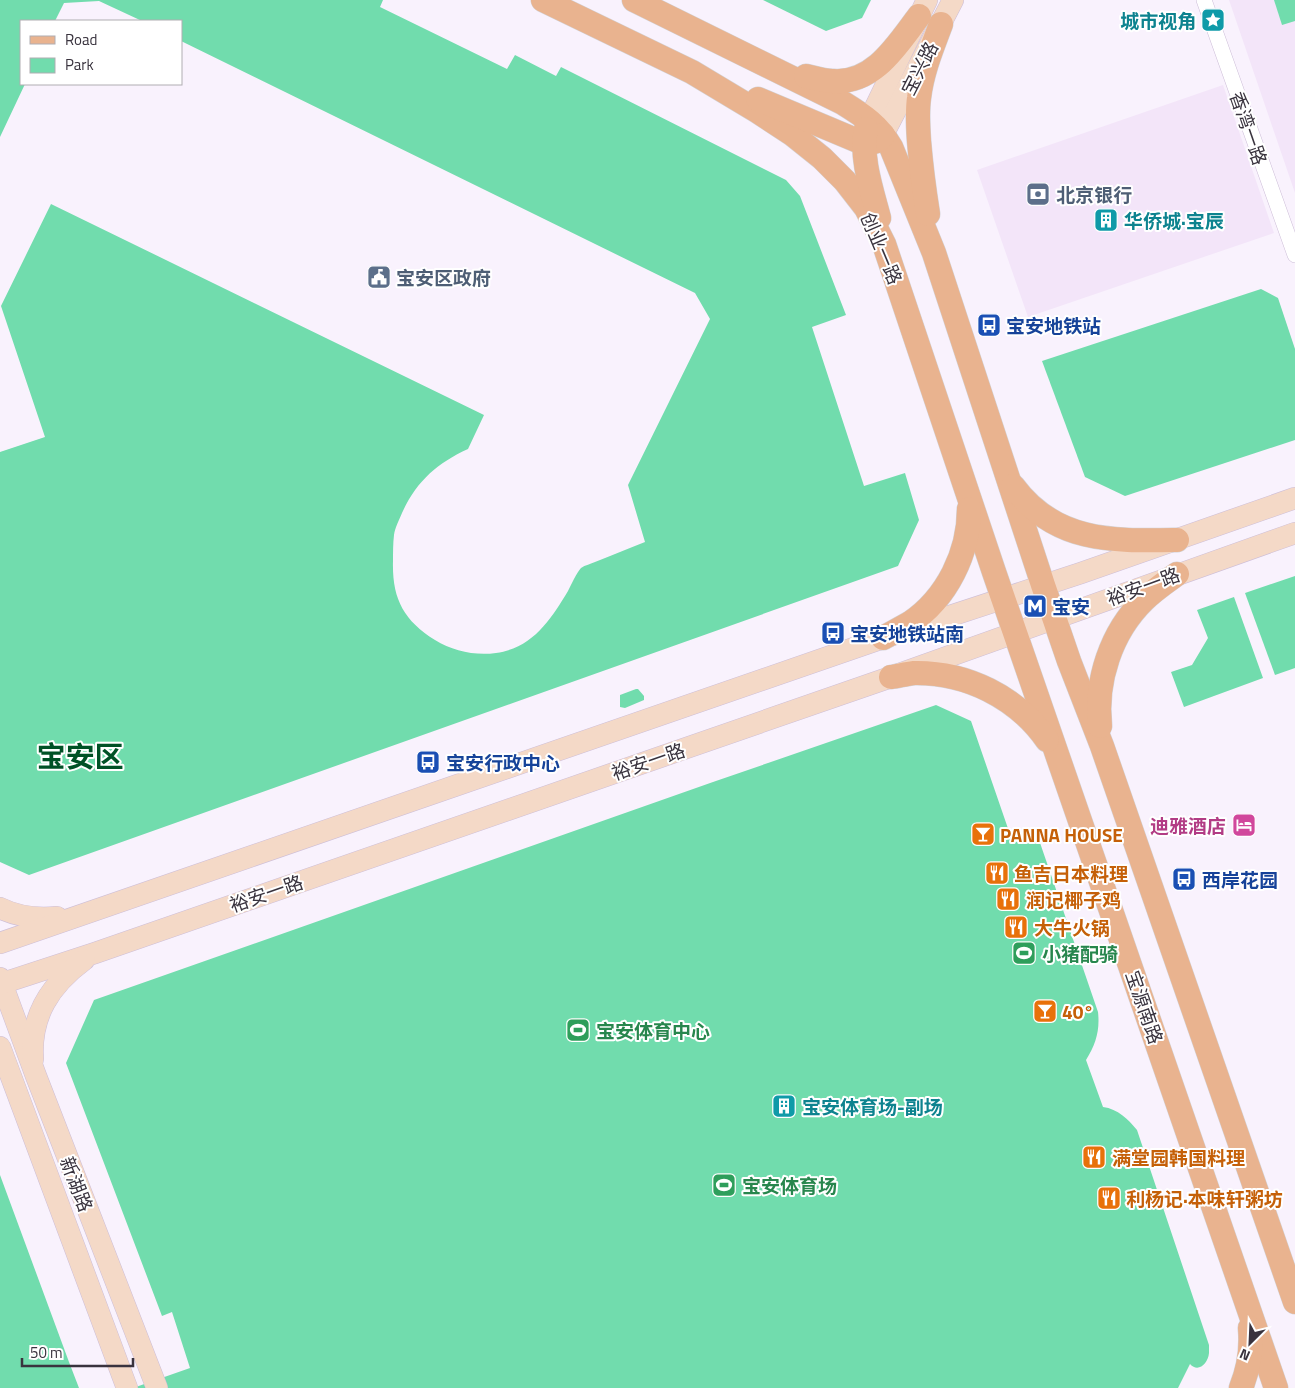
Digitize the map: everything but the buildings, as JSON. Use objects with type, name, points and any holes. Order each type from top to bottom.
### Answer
[{"type":"main road","name":"创业一路","points":[[543,0],[692,72],[784,129],[822,158],[855,193],[866,208],[884,244],[1003,598]]},
{"type":"main road","points":[[634,0],[831,96],[856,111],[872,132],[891,147],[934,253],[1054,618],[1102,746],[1291,1283],[1295,1302]]},
{"type":"main road","name":"宝兴路","points":[[872,132],[929,13],[953,0]]},
{"type":"main road","points":[[774,68],[835,82],[848,80],[877,66],[887,58],[929,13]]},
{"type":"main road","points":[[929,13],[918,116],[922,171],[934,253]]},
{"type":"main road","points":[[692,72],[851,139],[872,132]]},
{"type":"main road","points":[[872,132],[867,165],[884,244]]},
{"type":"main road","points":[[1008,479],[1016,491],[1038,512],[1077,533],[1111,539],[1176,540]]},
{"type":"main road","points":[[883,638],[924,612],[946,586],[954,572],[964,545],[969,517],[969,498]]},
{"type":"main road","name":"裕安一路","points":[[0,943],[1295,498]]},
{"type":"main road","name":"裕安一路","points":[[1,982],[94,953],[891,677],[1295,533]]},
{"type":"main road","points":[[1102,746],[1099,716],[1100,694],[1109,654],[1131,614],[1151,593],[1177,574]]},
{"type":"main road","name":"宝源南路","points":[[1003,598],[1276,1388]]},
{"type":"main road","points":[[891,677],[912,673],[933,674],[974,683],[993,692],[1027,716],[1041,732],[1059,760]]},
{"type":"main road","points":[[0,908],[26,917],[44,918],[84,914]]},
{"type":"main road","points":[[36,1076],[32,1040],[40,1010],[59,982],[94,953]]},
{"type":"main road","name":"新湖路","points":[[1,982],[157,1388]]},
{"type":"main road","name":"新湖路","points":[[0,1047],[127,1388]]},
{"type":"main road","points":[[0,1062],[14,1086]]},
{"type":"main road","points":[[32,1134],[33,1125],[42,1118],[49,1120],[56,1128]]},
{"type":"main road","points":[[1241,1388],[1250,1360],[1249,1308]]},
{"type":"street","name":"香湾一路","points":[[1204,0],[1295,256]]},
{"type":"shaded area","points":[[1229,0],[1295,0],[1295,193]]},
{"type":"shaded area","points":[[1223,85],[1274,233],[1028,317],[977,170]]},
{"type":"green space","points":[[0,0],[383,0],[380,7],[507,69],[515,55],[556,76],[561,67],[786,180],[800,196],[846,315],[812,327],[864,486],[905,473],[919,520],[898,566],[29,875],[0,862],[0,452],[45,437],[1,306],[51,204],[484,415],[468,449],[437,467],[414,492],[400,518],[394,538],[393,574],[395,586],[397,597],[407,616],[435,640],[464,652],[496,653],[509,650],[531,639],[548,622],[581,568],[645,542],[628,485],[710,319],[695,293],[182,41],[182,20],[140,20],[99,1],[64,3],[56,20],[20,20],[20,85],[25,85],[0,137]]},
{"type":"green space","points":[[763,0],[871,0],[862,18],[826,31]]},
{"type":"green space","points":[[1274,0],[1295,0],[1295,21],[1282,25]]},
{"type":"green space","points":[[1261,289],[1278,298],[1295,349],[1295,440],[1125,496],[1085,477],[1042,361]]},
{"type":"green space","points":[[1295,576],[1295,668],[1275,675],[1245,593]]},
{"type":"green space","points":[[1234,597],[1263,678],[1184,707],[1171,672],[1192,665],[1208,638],[1197,610]]},
{"type":"green space","points":[[636,689],[644,696],[644,700],[625,708],[620,707],[620,695]]},
{"type":"green space","name":"宝安体育中心","points":[[936,705],[971,721],[1013,843],[1037,834],[1098,1012],[1096,1037],[1086,1060],[1103,1107],[1122,1115],[1137,1130],[1209,1345],[1209,1353],[1205,1364],[1196,1368],[1190,1364],[1178,1388],[133,1388],[190,1368],[172,1312],[162,1316],[66,1063],[94,1000]]},
{"type":"green space","points":[[0,1175],[69,1362],[79,1388],[0,1388]]},
{"type":"place","name":"城市视角","points":[[1213,20]]},
{"type":"place","name":"北京银行","points":[[1038,194]]},
{"type":"place","name":"华侨城·宝辰","points":[[1106,220]]},
{"type":"place","name":"宝安区政府","points":[[379,277]]},
{"type":"place","name":"宝安地铁站","points":[[989,325]]},
{"type":"place","name":"宝安","points":[[1035,606]]},
{"type":"place","name":"宝安地铁站南","points":[[833,633]]},
{"type":"place","name":"宝安行政中心","points":[[428,762]]},
{"type":"place","name":"迪雅酒店","points":[[1244,825]]},
{"type":"place","name":"PANNA HOUSE","points":[[983,834]]},
{"type":"place","name":"鱼吉日本料理","points":[[997,873]]},
{"type":"place","name":"西岸花园","points":[[1184,879]]},
{"type":"place","name":"润记椰子鸡","points":[[1008,899]]},
{"type":"place","name":"大牛火锅","points":[[1016,927]]},
{"type":"place","name":"小猪配骑","points":[[1024,953]]},
{"type":"place","name":"40°","points":[[1045,1011]]},
{"type":"place","name":"宝安体育中心","points":[[578,1030]]},
{"type":"place","name":"宝安体育场-副场","points":[[784,1106]]},
{"type":"place","name":"满堂园韩国料理","points":[[1094,1157]]},
{"type":"place","name":"宝安体育场","points":[[724,1185]]},
{"type":"place","name":"利杨记·本味轩粥坊","points":[[1109,1198]]},
{"type":"district","name":"宝安区","points":[[80,756]]}]
